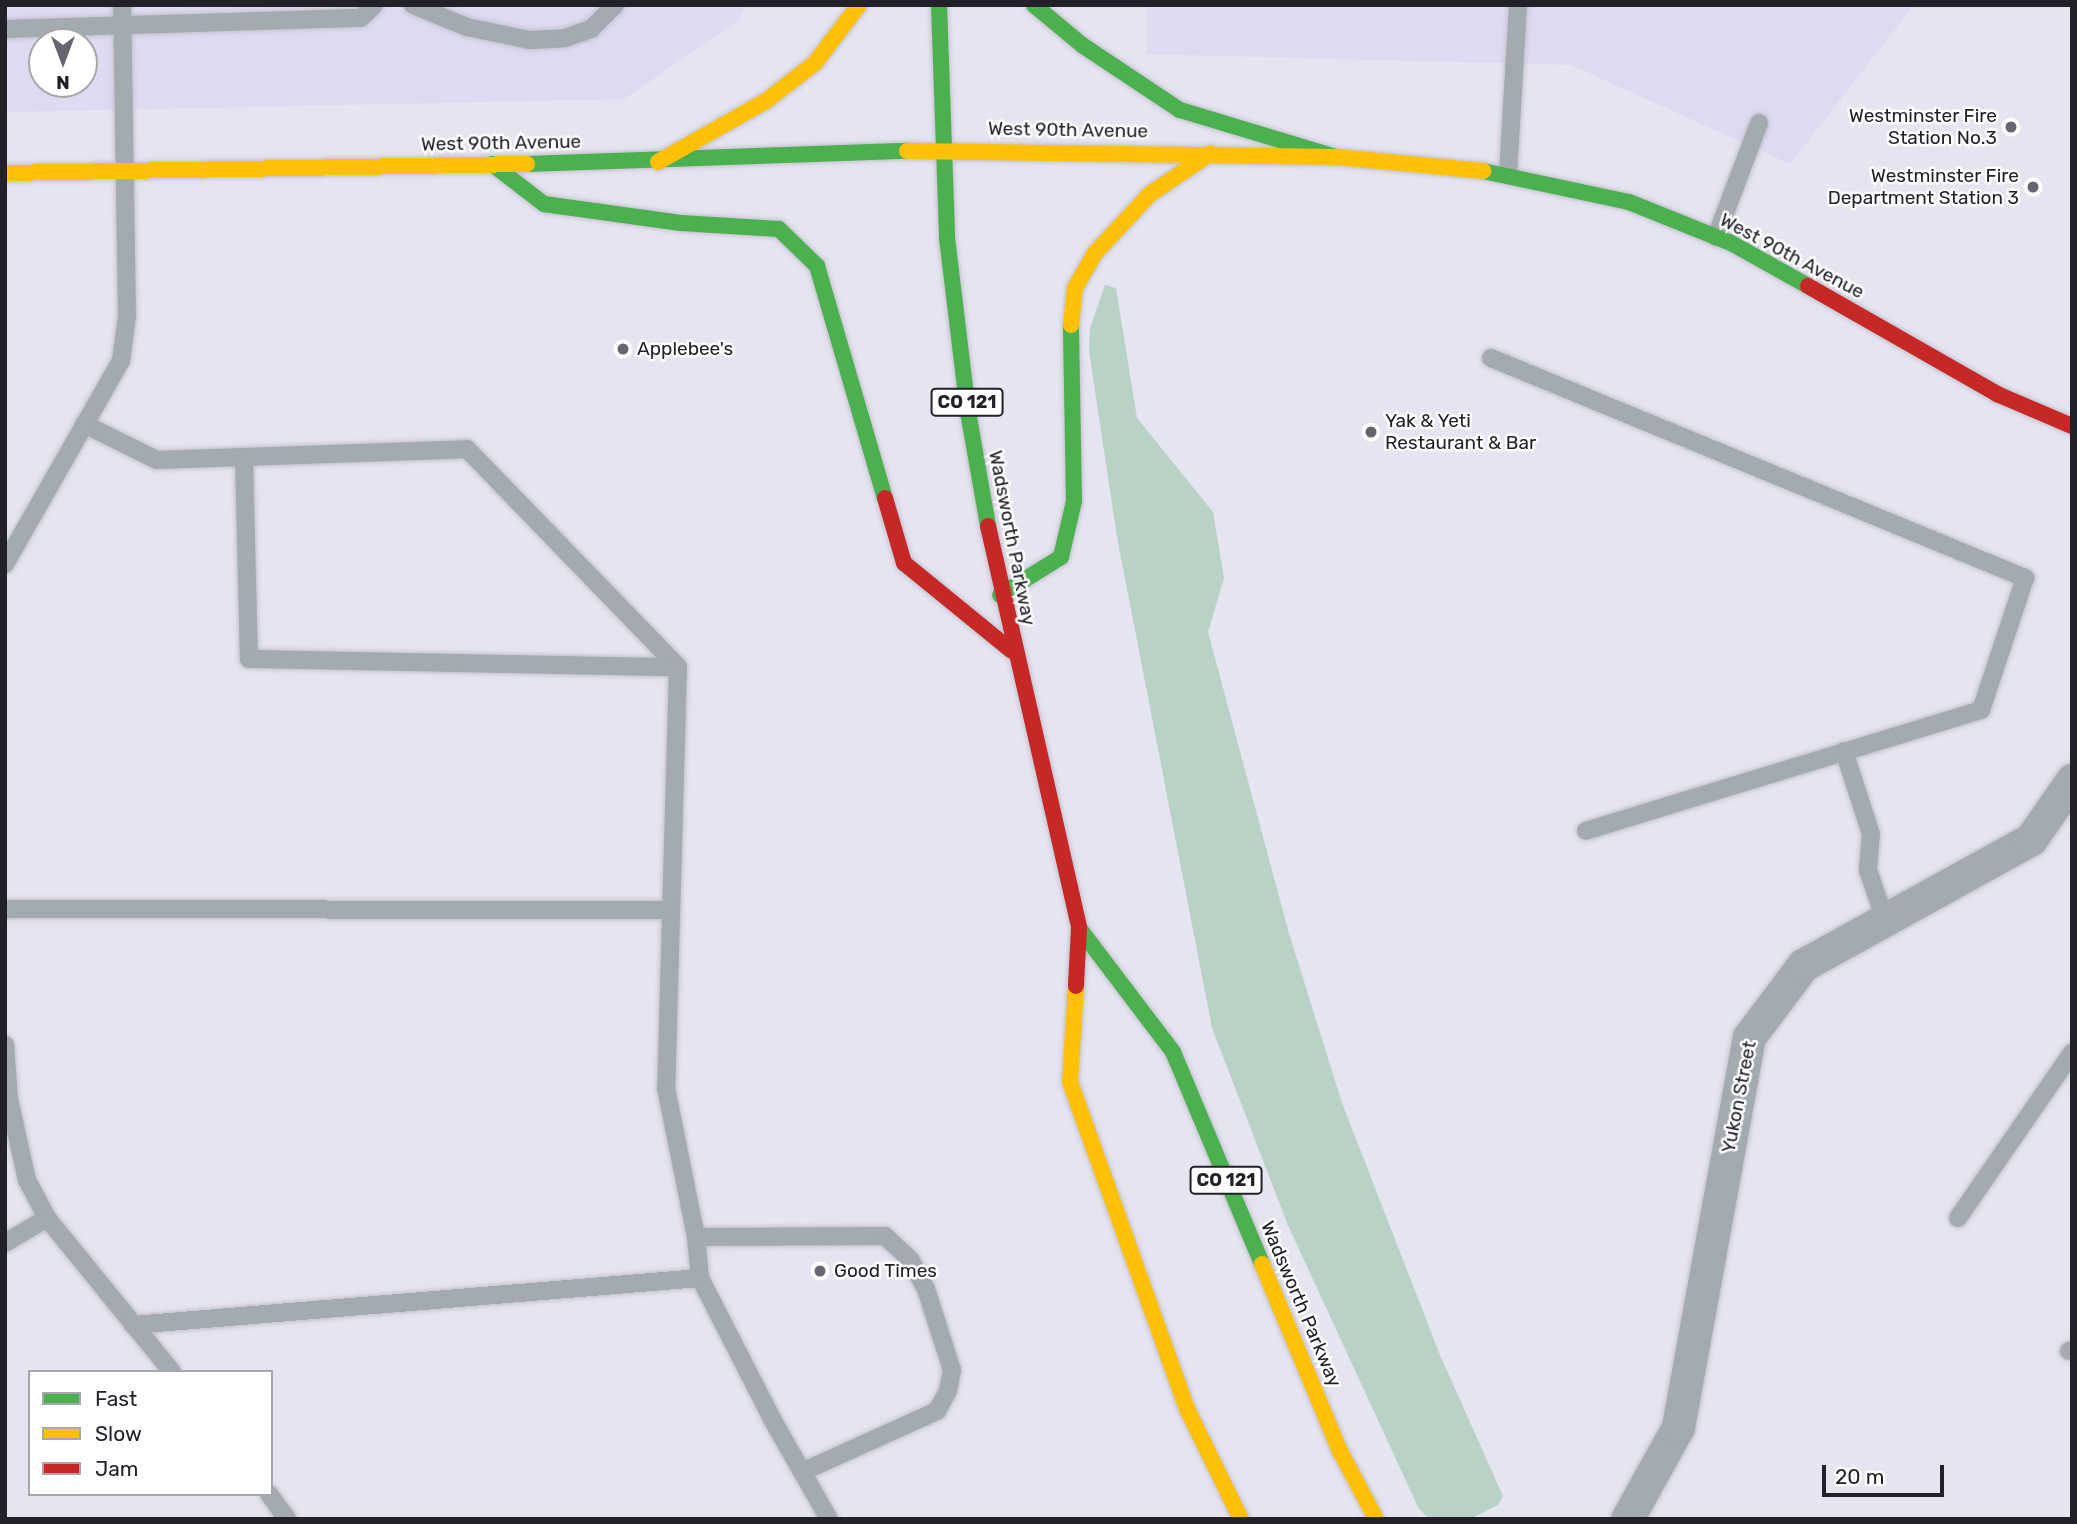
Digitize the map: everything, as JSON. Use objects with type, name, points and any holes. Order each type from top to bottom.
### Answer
[{"type":"main road","points":[[658,162],[766,101],[815,63],[859,5]]},
{"type":"main road","name":"CO 121","points":[[939,5],[943,149]]},
{"type":"main road","points":[[1034,5],[1082,45],[1180,110],[1336,157]]},
{"type":"main road","name":"West 90th Avenue","points":[[5,173],[658,162],[943,149],[1336,157],[1508,174],[1629,202],[1716,237],[1997,394],[2072,426]]},
{"type":"main road","name":"Wadsworth Parkway","points":[[943,149],[947,239],[968,412],[1012,651],[1079,928],[1070,1082],[1188,1411],[1241,1519]]},
{"type":"main road","points":[[1000,595],[1061,557],[1074,501],[1070,334],[1075,288],[1095,253],[1150,194],[1211,153]]},
{"type":"main road","points":[[492,164],[544,204],[681,223],[779,229],[817,266],[904,563],[1012,651]]},
{"type":"main road","name":"Wadsworth Parkway","points":[[1079,928],[1173,1052],[1340,1451],[1376,1519]]},
{"type":"street","name":"Yukon Street","points":[[1627,1519],[1678,1427],[1749,1037],[1803,965],[2031,839],[2072,780]]},
{"type":"lane","points":[[5,564],[121,361],[127,316],[122,5]]},
{"type":"lane","points":[[5,29],[361,19],[374,5]]},
{"type":"lane","points":[[413,5],[467,27],[530,40],[565,38],[591,29],[615,5]]},
{"type":"lane","points":[[1508,174],[1518,5]]},
{"type":"lane","points":[[1716,237],[1759,123]]},
{"type":"lane","points":[[1491,358],[2025,578],[1981,710],[1586,831]]},
{"type":"lane","points":[[84,424],[157,460],[467,449],[678,667],[666,1088],[696,1237],[700,1278],[829,1519]]},
{"type":"lane","points":[[244,457],[249,659],[678,667]]},
{"type":"lane","points":[[1844,751],[1871,834],[1868,870],[1885,919]]},
{"type":"lane","points":[[5,909],[671,910]]},
{"type":"lane","points":[[5,1045],[9,1099],[27,1180],[47,1219],[170,1370]]},
{"type":"lane","points":[[1958,1218],[2072,1053]]},
{"type":"lane","points":[[5,1243],[47,1219]]},
{"type":"lane","points":[[696,1237],[885,1236],[910,1259],[926,1289],[951,1370],[948,1391],[937,1410],[802,1472]]},
{"type":"lane","points":[[133,1325],[700,1278]]},
{"type":"lane","points":[[270,1496],[287,1519]]},
{"type":"shaded area","points":[[5,5],[746,5],[739,20],[624,99],[5,112]]},
{"type":"shaded area","points":[[1147,5],[1914,5],[1790,164],[1571,65],[1147,54]]},
{"type":"green space","points":[[1105,285],[1116,288],[1137,418],[1213,512],[1224,578],[1208,632],[1288,930],[1342,1103],[1440,1355],[1503,1496],[1498,1505],[1470,1519],[1430,1519],[1419,1509],[1287,1223],[1212,1028],[1117,537],[1089,351],[1090,328]]},
{"type":"traffic: fast","points":[[939,5],[947,238],[968,412],[988,526]]},
{"type":"traffic: fast","points":[[1034,5],[1082,45],[1180,110],[1336,157]]},
{"type":"traffic: fast","points":[[527,164],[907,151]]},
{"type":"traffic: fast","points":[[492,164],[544,204],[681,223],[779,229],[817,266],[885,498]]},
{"type":"traffic: fast","points":[[1483,171],[1629,202],[1731,243],[1808,286]]},
{"type":"traffic: fast","points":[[1000,595],[1061,557],[1074,501],[1071,325]]},
{"type":"traffic: fast","points":[[1079,928],[1173,1052],[1262,1264]]},
{"type":"traffic: slow","points":[[658,162],[766,101],[815,63],[859,5]]},
{"type":"traffic: slow","points":[[907,151],[1336,157],[1483,171]]},
{"type":"traffic: slow","points":[[1071,325],[1075,288],[1095,253],[1150,194],[1211,153]]},
{"type":"traffic: slow","points":[[5,173],[527,164]]},
{"type":"traffic: slow","points":[[1076,986],[1070,1082],[1188,1411],[1241,1519]]},
{"type":"traffic: slow","points":[[1262,1264],[1340,1451],[1376,1519]]},
{"type":"traffic: jam","points":[[1808,286],[1997,394],[2072,426]]},
{"type":"traffic: jam","points":[[885,498],[904,563],[1012,651]]},
{"type":"traffic: jam","points":[[988,526],[1079,928],[1076,986]]},
{"type":"place","name":"Westminster Fire Station No.3","points":[[2011,127]]},
{"type":"place","name":"Westminster Fire Department Station 3","points":[[2033,187]]},
{"type":"place","name":"Applebee's","points":[[623,349]]},
{"type":"place","name":"Yak & Yeti Restaurant & Bar","points":[[1371,432]]},
{"type":"place","name":"Good Times","points":[[820,1271]]}]
